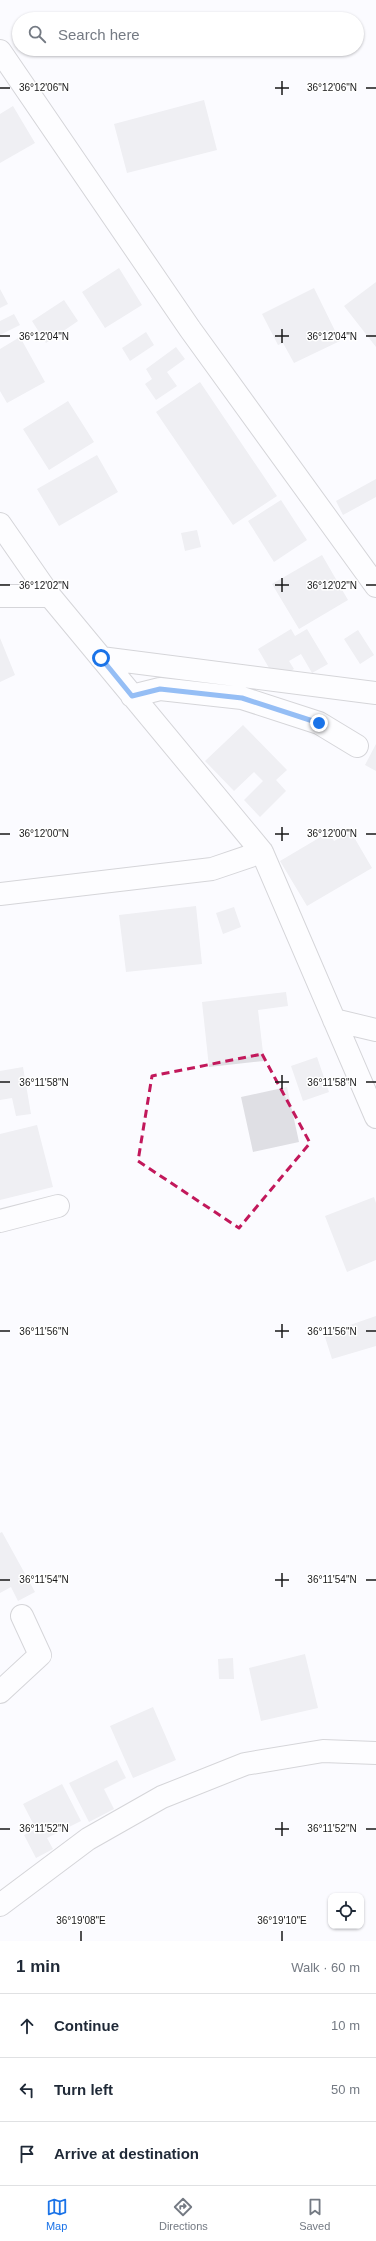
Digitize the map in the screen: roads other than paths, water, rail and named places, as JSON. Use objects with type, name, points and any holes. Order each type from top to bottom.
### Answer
[{"type":"street","points":[[0,51],[190,329],[376,586]]},
{"type":"street","points":[[0,524],[50,596],[262,852],[376,1117]]},
{"type":"street","points":[[0,596],[50,596]]},
{"type":"street","points":[[101,658],[376,693]]},
{"type":"street","points":[[132,696],[160,689],[242,698],[319,723],[357,746]]},
{"type":"street","points":[[0,894],[212,869],[262,852]]},
{"type":"street","points":[[334,1020],[376,1030]]},
{"type":"street","points":[[0,1221],[58,1206]]},
{"type":"street","points":[[0,1692],[40,1655],[22,1616]]},
{"type":"street","points":[[0,1905],[88,1839],[162,1797],[245,1764],[323,1751],[376,1754]]}]
